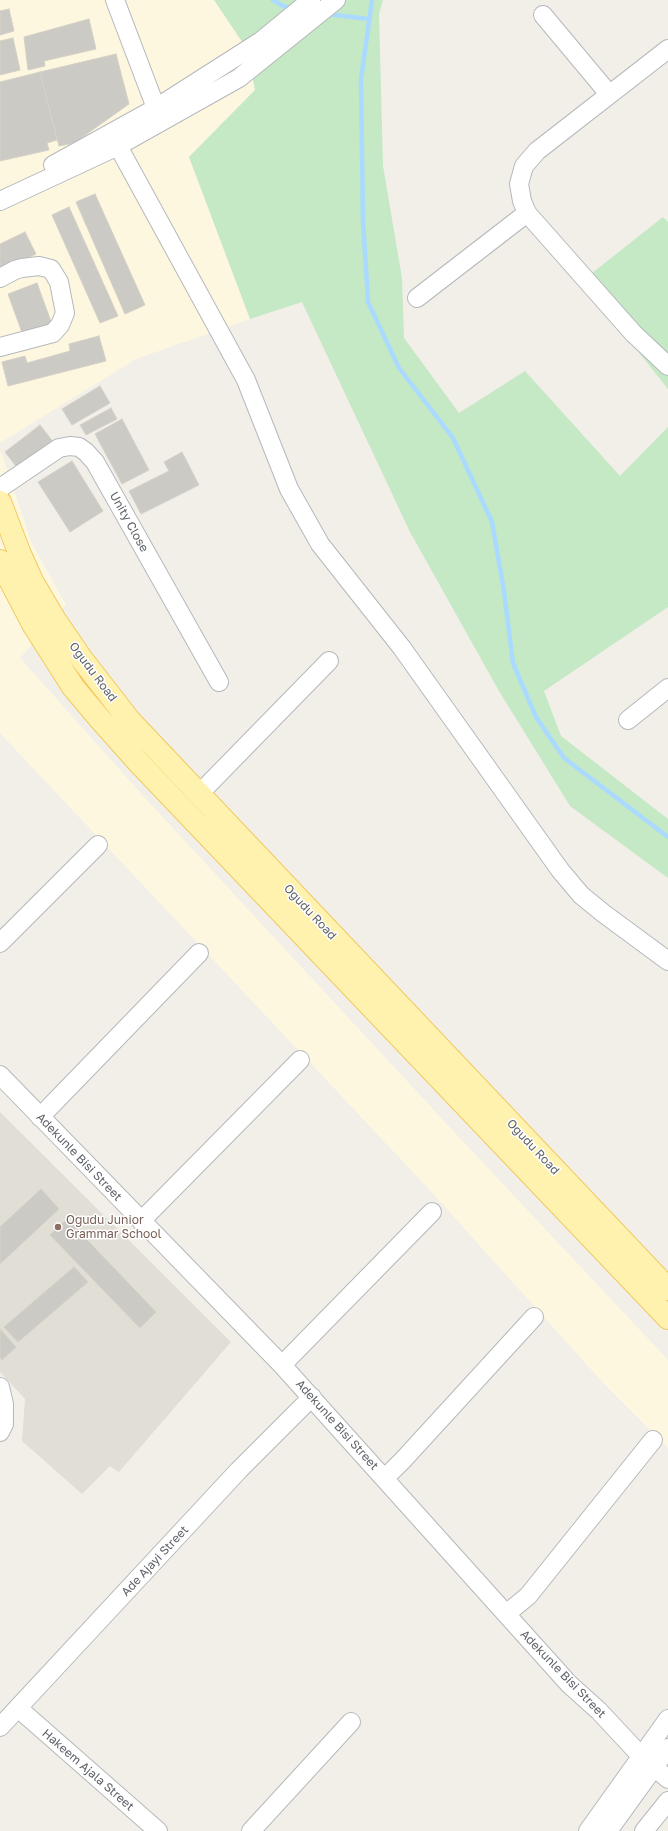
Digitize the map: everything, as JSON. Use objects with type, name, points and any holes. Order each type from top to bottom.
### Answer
[{"type":"main road","name":"Ogudu Road","points":[[0,502],[10,532],[32,581],[59,626],[81,658],[130,721],[668,1289]]},
{"type":"main road","name":"Ogudu Road","points":[[0,560],[33,624],[73,687],[99,718],[261,891],[668,1318]]},
{"type":"main road","points":[[261,891],[278,877]]},
{"type":"street","points":[[115,0],[156,108]]},
{"type":"street","points":[[0,201],[118,146],[239,78],[311,0]]},
{"type":"street","points":[[0,191],[39,172],[266,47],[336,0]]},
{"type":"street","points":[[543,15],[609,94]]},
{"type":"street","points":[[668,49],[537,151],[524,166],[519,184],[522,201],[527,213],[633,333],[668,366]]},
{"type":"street","points":[[118,146],[246,380],[289,490],[320,544],[402,648],[560,870],[581,895],[668,961]]},
{"type":"street","points":[[417,298],[527,213]]},
{"type":"street","points":[[0,278],[22,268],[39,266],[52,269],[59,282],[65,313],[60,325],[53,333],[0,347]]},
{"type":"street","name":"Unity Close","points":[[0,488],[59,448],[70,446],[79,447],[86,452],[95,462],[219,682]]},
{"type":"street","points":[[199,794],[329,661]]},
{"type":"street","points":[[628,720],[668,688]]},
{"type":"street","points":[[0,943],[98,845]]},
{"type":"street","points":[[40,1117],[199,953]]},
{"type":"street","points":[[141,1220],[300,1060]]},
{"type":"street","name":"Adekunle Bisi Street","points":[[0,1075],[312,1397],[569,1684],[599,1711],[647,1762],[668,1779]]},
{"type":"street","points":[[282,1365],[432,1212]]},
{"type":"street","points":[[385,1478],[534,1317]]},
{"type":"street","points":[[0,1387],[4,1404],[4,1424],[0,1432]]},
{"type":"street","name":"Ade Ajayi Street","points":[[0,1726],[234,1476],[312,1397]]},
{"type":"street","points":[[506,1614],[528,1596],[653,1440]]},
{"type":"street","name":"Hakeem Ajala Street","points":[[18,1708],[158,1831]]},
{"type":"street","points":[[608,1831],[647,1762],[668,1719]]},
{"type":"street","points":[[251,1831],[352,1722]]},
{"type":"street","points":[[588,1831],[647,1762],[668,1748]]},
{"type":"street","points":[[644,1831],[668,1801]]},
{"type":"shaded area","points":[[0,0],[214,0],[247,49],[255,90],[189,157],[250,319],[136,359],[0,443]]},
{"type":"shaded area","points":[[0,449],[32,544],[66,605],[20,658],[144,797],[456,1134],[668,1360],[668,1448],[606,1386],[427,1187],[0,733]]},
{"type":"shaded area","name":"Ogudu Junior Grammar School","points":[[0,1112],[231,1342],[119,1472],[110,1466],[82,1494],[22,1441],[25,1399],[0,1372]]},
{"type":"green space","points":[[214,0],[383,0],[379,14],[383,166],[402,278],[404,338],[459,413],[525,371],[620,476],[668,427],[668,607],[544,691],[561,736],[668,819],[668,878],[570,806],[499,691],[410,532],[302,302],[250,319],[189,157],[255,90],[247,49]]},
{"type":"green space","points":[[663,217],[668,222],[668,389],[582,281]]},
{"type":"building","points":[[9,9],[14,31],[0,35],[0,11]]},
{"type":"building","points":[[89,19],[96,49],[44,61],[45,66],[28,70],[24,37]]},
{"type":"building","points":[[13,38],[20,70],[0,75],[0,41]]},
{"type":"building","points":[[116,54],[129,104],[74,143],[59,146],[40,72]]},
{"type":"building","points":[[40,72],[57,140],[47,143],[49,150],[0,161],[0,82]]},
{"type":"building","points":[[95,194],[145,305],[125,314],[76,202]]},
{"type":"building","points":[[69,207],[118,316],[100,323],[52,215]]},
{"type":"building","points":[[25,232],[36,254],[0,271],[0,244]]},
{"type":"building","points":[[37,283],[53,327],[24,338],[8,294]]},
{"type":"building","points":[[99,336],[106,361],[8,386],[2,362],[25,356],[27,363],[70,351],[69,344]]},
{"type":"building","points":[[100,386],[110,403],[72,425],[62,409]]},
{"type":"building","points":[[111,408],[117,419],[86,435],[80,425]]},
{"type":"building","points":[[122,419],[149,470],[122,484],[95,434]]},
{"type":"building","points":[[40,425],[54,443],[19,470],[5,452]]},
{"type":"building","points":[[182,452],[199,485],[141,514],[129,491],[169,471],[164,462]]},
{"type":"building","points":[[72,461],[103,511],[70,532],[38,482]]},
{"type":"building","points":[[41,1189],[59,1209],[0,1264],[0,1227]]},
{"type":"building","points":[[67,1219],[156,1312],[140,1328],[50,1235]]},
{"type":"building","points":[[74,1267],[88,1282],[18,1342],[4,1327]]},
{"type":"building","points":[[0,1329],[16,1347],[2,1360],[0,1357]]},
{"type":"waterway","points":[[273,0],[283,6],[293,9]]},
{"type":"waterway","points":[[372,0],[361,79],[363,222],[368,302],[399,368],[453,438],[492,522],[504,591],[513,663],[536,717],[564,758],[668,837]]},
{"type":"waterway","points":[[326,14],[369,19]]},
{"type":"place","name":"Ogudu Junior Grammar School","points":[[58,1227]]}]
